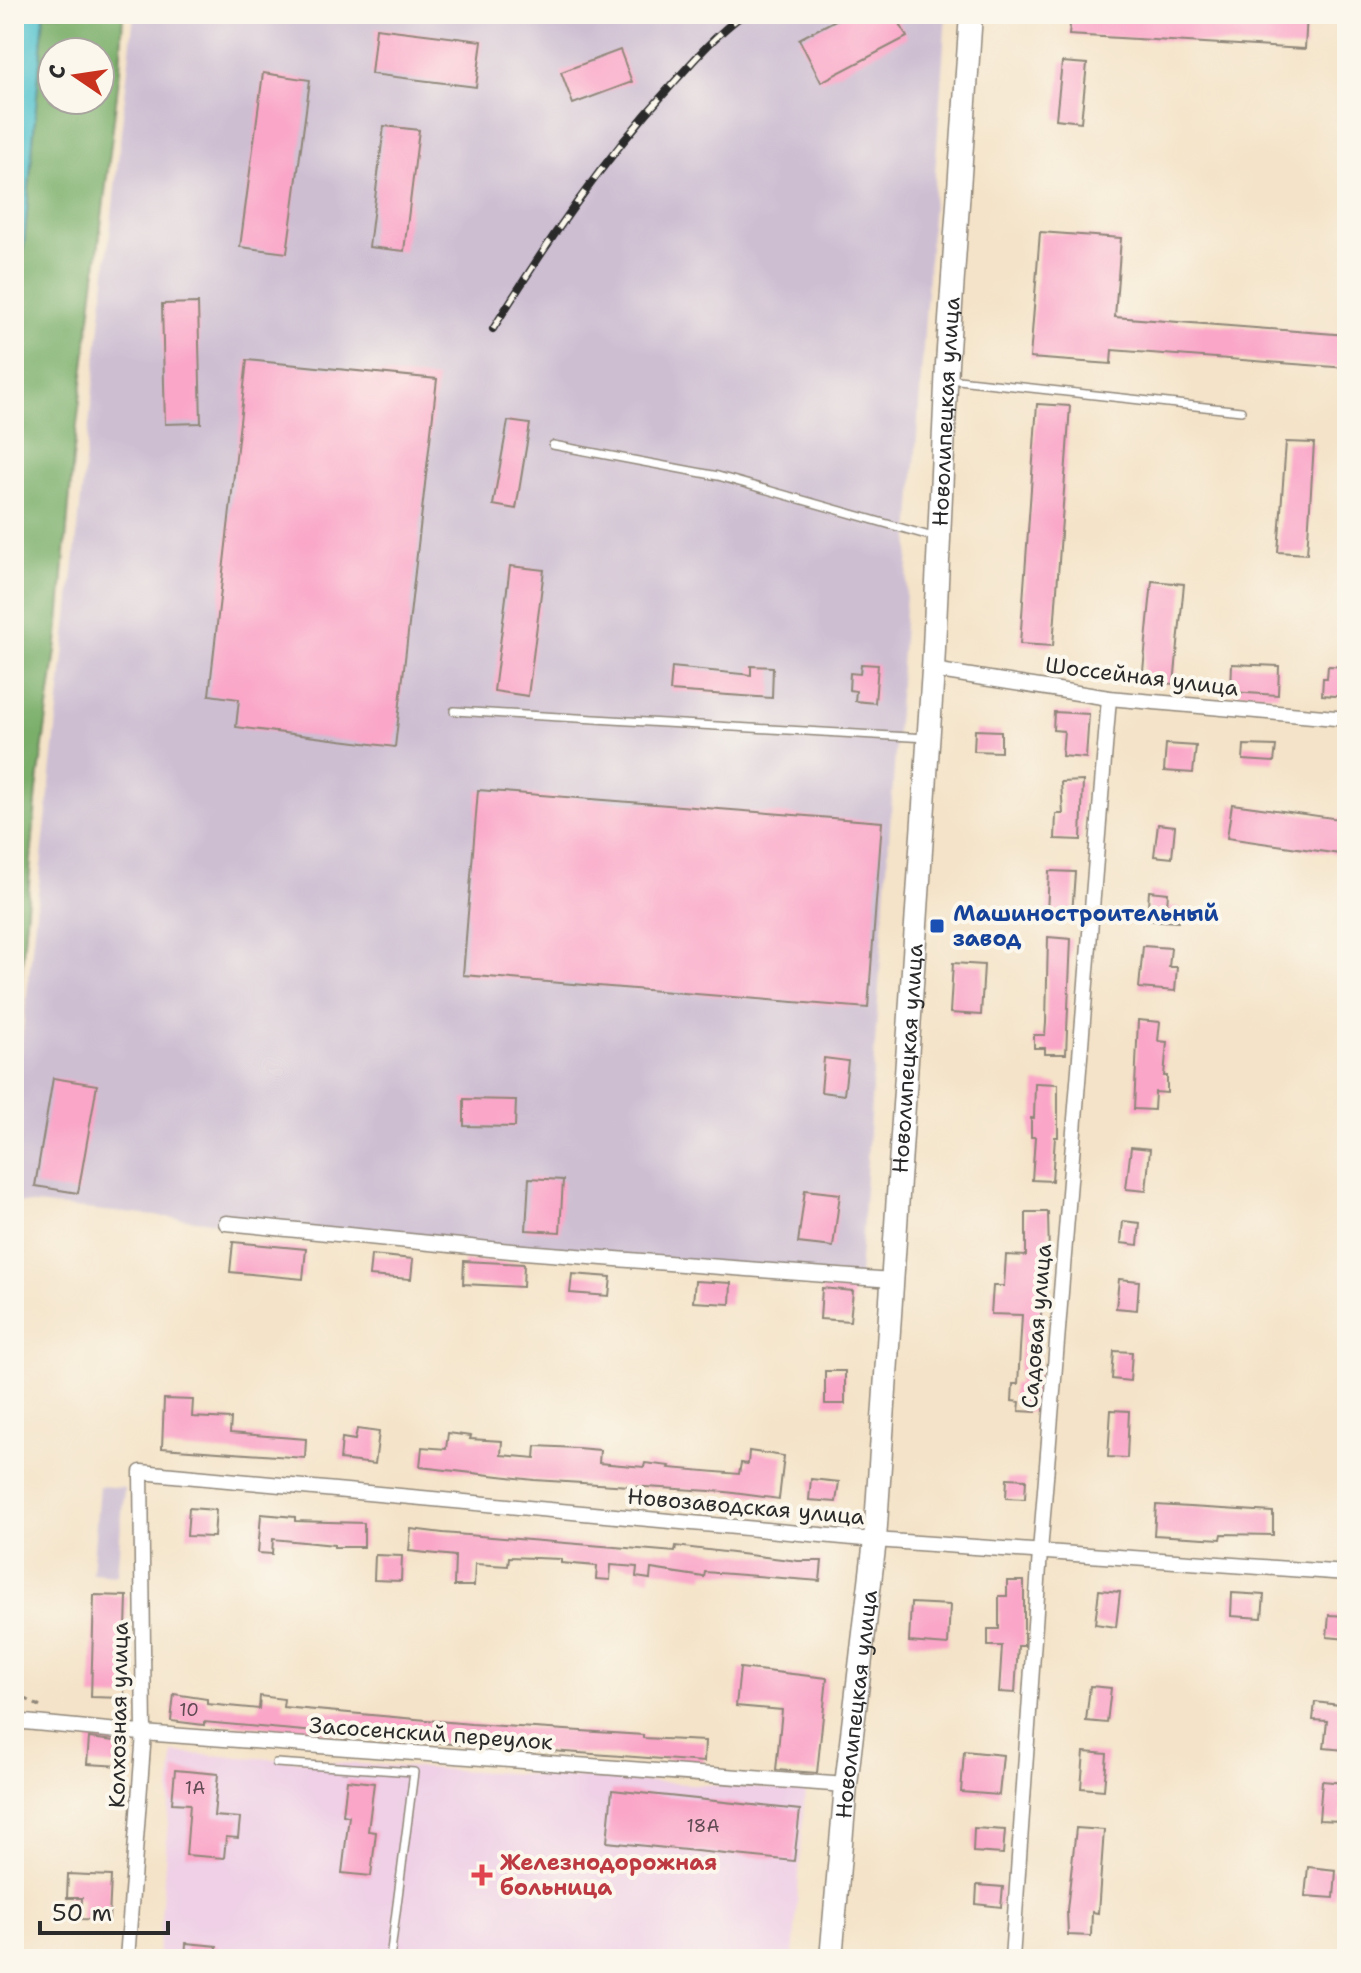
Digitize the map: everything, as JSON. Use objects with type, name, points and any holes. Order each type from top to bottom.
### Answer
[{"type":"street","name":"Новолипецкая улица","points":[[831,1959],[846,1785],[875,1540],[929,738],[946,379],[971,14]]},
{"type":"street","name":"Шоссейная улица","points":[[933,670],[1109,698],[1347,719]]},
{"type":"street","name":"Садовая улица","points":[[1012,1959],[1040,1552],[1109,698]]},
{"type":"street","points":[[226,1223],[511,1251],[892,1280]]},
{"type":"street","name":"Новозаводская улица","points":[[141,1472],[875,1540],[1347,1573]]},
{"type":"street","name":"Колхозная улица","points":[[127,1959],[144,1733],[141,1472]]},
{"type":"street","name":"Засосенский переулок","points":[[14,1721],[846,1785]]},
{"type":"lane","points":[[946,379],[1241,411]]},
{"type":"lane","points":[[553,445],[718,476],[939,539]]},
{"type":"lane","points":[[454,711],[929,738]]},
{"type":"lane","points":[[276,1763],[414,1772],[390,1959]]},
{"type":"lane","points":[[500,1959],[505,1955],[546,1959]]},
{"type":"shaded area","points":[[134,14],[946,14],[859,1276],[226,1223],[14,1202],[14,1113]]},
{"type":"shaded area","points":[[99,1486],[124,1488],[117,1575],[92,1573]]},
{"type":"shaded area","name":"Железнодорожная больница","points":[[173,1753],[805,1791],[793,1959],[158,1959]]},
{"type":"green space","points":[[44,14],[123,14],[116,102],[116,36],[42,36]]},
{"type":"green space","points":[[36,107],[36,116],[114,116],[73,458],[58,635],[37,790],[20,989],[14,1018],[14,362]]},
{"type":"water","points":[[14,14],[44,14],[42,36],[36,36],[36,107],[14,362]]},
{"type":"building","points":[[847,14],[895,14],[907,37],[821,82],[799,39]]},
{"type":"building","points":[[1071,14],[1307,14],[1305,49],[1069,35]]},
{"type":"building","points":[[376,28],[482,41],[476,87],[371,74]]},
{"type":"building","points":[[620,50],[632,82],[573,104],[561,72]]},
{"type":"building","points":[[1062,62],[1087,64],[1081,122],[1056,119]]},
{"type":"building","points":[[263,73],[310,80],[287,253],[240,247]]},
{"type":"building","points":[[384,126],[419,130],[404,251],[369,247]]},
{"type":"building","points":[[1040,232],[1121,238],[1115,317],[1347,335],[1347,368],[1112,350],[1111,364],[1030,358]]},
{"type":"building","points":[[198,303],[201,423],[165,424],[162,304]]},
{"type":"building","points":[[247,360],[437,379],[395,747],[236,727],[239,699],[209,695]]},
{"type":"building","points":[[1037,404],[1070,406],[1053,646],[1020,644]]},
{"type":"building","points":[[508,421],[530,424],[516,509],[493,505]]},
{"type":"building","points":[[1286,442],[1314,443],[1307,554],[1278,552]]},
{"type":"building","points":[[510,566],[544,570],[528,696],[494,691]]},
{"type":"building","points":[[1152,581],[1184,584],[1174,684],[1142,681]]},
{"type":"building","points":[[861,664],[878,665],[875,703],[855,701],[856,691],[849,690],[850,673],[860,674]]},
{"type":"building","points":[[1232,664],[1279,666],[1278,695],[1231,692]]},
{"type":"building","points":[[751,666],[773,667],[772,698],[670,691],[672,667],[751,675]]},
{"type":"building","points":[[1328,666],[1347,667],[1347,697],[1322,695],[1323,678],[1327,678]]},
{"type":"building","points":[[1054,712],[1089,714],[1086,758],[1062,756],[1064,731],[1053,730]]},
{"type":"building","points":[[975,730],[1001,731],[1001,752],[974,751]]},
{"type":"building","points":[[1166,744],[1196,746],[1193,773],[1164,771]]},
{"type":"building","points":[[1244,745],[1276,746],[1274,762],[1243,760]]},
{"type":"building","points":[[1083,781],[1081,840],[1055,839],[1056,814],[1063,814],[1061,782]]},
{"type":"building","points":[[478,790],[882,822],[868,1008],[463,975]]},
{"type":"building","points":[[1232,804],[1347,820],[1347,855],[1227,838]]},
{"type":"building","points":[[1158,824],[1175,826],[1172,858],[1154,856]]},
{"type":"building","points":[[1049,871],[1075,872],[1072,915],[1047,913]]},
{"type":"building","points":[[1149,891],[1168,893],[1167,906],[1179,907],[1178,922],[1147,920]]},
{"type":"building","points":[[1048,937],[1071,939],[1066,1054],[1045,1054],[1045,1048],[1034,1048],[1034,1035],[1045,1035]]},
{"type":"building","points":[[1143,946],[1171,948],[1169,967],[1177,967],[1175,991],[1139,988]]},
{"type":"building","points":[[953,963],[984,965],[981,1015],[950,1013]]},
{"type":"building","points":[[1138,1020],[1160,1022],[1158,1041],[1167,1042],[1164,1076],[1167,1076],[1167,1093],[1155,1092],[1154,1110],[1134,1109]]},
{"type":"building","points":[[824,1058],[848,1061],[844,1095],[821,1092]]},
{"type":"building","points":[[53,1078],[97,1085],[78,1193],[35,1186]]},
{"type":"building","points":[[1035,1083],[1058,1084],[1058,1137],[1055,1137],[1052,1181],[1032,1180],[1035,1137],[1031,1137],[1031,1118],[1034,1118]]},
{"type":"building","points":[[464,1099],[516,1100],[515,1127],[464,1126]]},
{"type":"building","points":[[1131,1147],[1150,1149],[1146,1191],[1126,1189]]},
{"type":"building","points":[[529,1178],[563,1180],[560,1232],[526,1230]]},
{"type":"building","points":[[805,1190],[840,1194],[833,1247],[798,1243]]},
{"type":"building","points":[[1026,1212],[1048,1212],[1049,1257],[1047,1277],[1043,1277],[1036,1412],[1019,1411],[1020,1402],[1012,1401],[1013,1384],[1018,1384],[1022,1315],[991,1314],[993,1286],[1004,1286],[1006,1255],[1026,1256]]},
{"type":"building","points":[[1123,1221],[1140,1223],[1138,1245],[1121,1243]]},
{"type":"building","points":[[233,1242],[306,1249],[303,1279],[230,1272]]},
{"type":"building","points":[[371,1255],[413,1259],[411,1279],[369,1276]]},
{"type":"building","points":[[464,1261],[524,1264],[523,1287],[463,1284]]},
{"type":"building","points":[[572,1274],[611,1277],[609,1296],[570,1293]]},
{"type":"building","points":[[1119,1279],[1139,1281],[1137,1310],[1116,1308]]},
{"type":"building","points":[[695,1281],[731,1283],[730,1304],[693,1302]]},
{"type":"building","points":[[822,1288],[853,1291],[850,1321],[820,1319]]},
{"type":"building","points":[[1114,1351],[1132,1352],[1130,1381],[1112,1379]]},
{"type":"building","points":[[825,1371],[845,1371],[845,1404],[825,1404]]},
{"type":"building","points":[[164,1399],[193,1400],[192,1417],[231,1419],[230,1433],[306,1439],[305,1458],[162,1448]]},
{"type":"building","points":[[1111,1410],[1129,1411],[1127,1458],[1108,1457]]},
{"type":"building","points":[[357,1429],[379,1432],[375,1464],[340,1460],[342,1438],[355,1440]]},
{"type":"building","points":[[448,1433],[471,1436],[470,1439],[502,1441],[501,1455],[535,1458],[536,1446],[577,1448],[600,1450],[599,1463],[644,1467],[645,1463],[739,1474],[741,1463],[748,1464],[749,1451],[784,1456],[779,1499],[726,1492],[534,1480],[420,1467],[422,1447],[446,1449]]},
{"type":"building","points":[[1007,1478],[1026,1479],[1025,1499],[1006,1498]]},
{"type":"building","points":[[811,1479],[839,1482],[836,1502],[809,1500]]},
{"type":"building","points":[[1156,1505],[1273,1512],[1273,1535],[1222,1534],[1221,1539],[1154,1535]]},
{"type":"building","points":[[189,1508],[216,1510],[214,1537],[187,1536]]},
{"type":"building","points":[[261,1514],[295,1517],[295,1521],[364,1523],[364,1547],[334,1547],[273,1539],[272,1554],[258,1553]]},
{"type":"building","points":[[411,1529],[675,1552],[676,1546],[798,1561],[822,1561],[820,1581],[705,1572],[704,1577],[651,1569],[650,1579],[636,1577],[637,1567],[611,1565],[610,1580],[596,1579],[597,1566],[561,1563],[561,1559],[509,1557],[508,1566],[475,1564],[474,1586],[454,1586],[455,1556],[409,1551]]},
{"type":"building","points":[[375,1555],[402,1556],[401,1581],[374,1580]]},
{"type":"building","points":[[1007,1581],[1024,1581],[1024,1646],[1018,1646],[1015,1693],[999,1692],[1002,1646],[988,1646],[988,1629],[999,1629],[999,1596],[1007,1596]]},
{"type":"building","points":[[1099,1590],[1120,1592],[1116,1627],[1095,1624]]},
{"type":"building","points":[[1232,1593],[1264,1595],[1262,1618],[1231,1616]]},
{"type":"building","points":[[94,1595],[127,1596],[124,1698],[91,1697]]},
{"type":"building","points":[[911,1603],[950,1605],[948,1645],[909,1642]]},
{"type":"building","points":[[1329,1615],[1347,1616],[1347,1639],[1327,1637]]},
{"type":"building","points":[[740,1668],[827,1678],[817,1773],[776,1770],[782,1710],[736,1706]]},
{"type":"building","points":[[1090,1686],[1111,1688],[1107,1723],[1086,1721]]},
{"type":"building","points":[[174,1694],[207,1699],[207,1704],[259,1709],[260,1696],[284,1699],[283,1707],[705,1741],[704,1762],[171,1721]]},
{"type":"building","points":[[1315,1702],[1347,1706],[1345,1750],[1324,1748],[1327,1721],[1313,1720]]},
{"type":"building","points":[[89,1738],[123,1742],[122,1766],[87,1764]]},
{"type":"building","points":[[964,1751],[1003,1755],[999,1795],[961,1792]]},
{"type":"building","points":[[1084,1752],[1107,1754],[1104,1790],[1081,1788]]},
{"type":"building","points":[[175,1770],[218,1774],[214,1816],[240,1818],[238,1838],[226,1837],[224,1858],[186,1855],[190,1804],[172,1803]]},
{"type":"building","points":[[347,1780],[374,1783],[368,1831],[376,1832],[371,1876],[342,1873],[349,1816],[343,1815]]},
{"type":"building","points":[[1322,1781],[1344,1783],[1341,1821],[1319,1820]]},
{"type":"building","points":[[612,1790],[800,1810],[794,1861],[607,1842]]},
{"type":"building","points":[[974,1828],[1005,1830],[1003,1854],[973,1852]]},
{"type":"building","points":[[1076,1828],[1104,1830],[1098,1913],[1092,1912],[1091,1936],[1068,1935],[1067,1910]]},
{"type":"building","points":[[1308,1867],[1336,1870],[1334,1898],[1305,1896]]},
{"type":"building","points":[[68,1874],[111,1876],[109,1920],[81,1919],[82,1898],[67,1898]]},
{"type":"building","points":[[977,1885],[1003,1887],[1001,1907],[976,1904]]},
{"type":"building","points":[[186,1943],[217,1946],[216,1959],[185,1959]]},
{"type":"railway","points":[[493,329],[554,235],[621,144],[696,58],[744,14]]},
{"type":"place","name":"Машиностроительный завод","points":[[937,926]]},
{"type":"place","name":"Железнодорожная больница","points":[[482,1875]]}]
